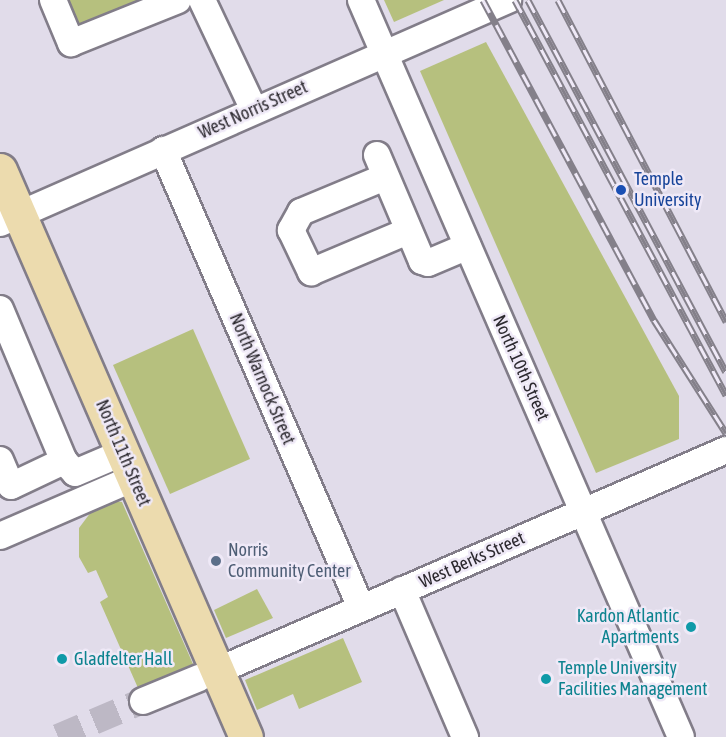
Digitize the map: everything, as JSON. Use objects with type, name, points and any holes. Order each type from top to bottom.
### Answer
[{"type":"main road","name":"North 11th Street","points":[[0,170],[10,219],[128,466],[208,675],[246,737]]},
{"type":"street","points":[[53,0],[71,43],[178,0]]},
{"type":"street","points":[[202,0],[254,110]]},
{"type":"street","name":"North 10th Street","points":[[361,0],[681,737]]},
{"type":"street","name":"West Norris Street","points":[[10,219],[508,0]]},
{"type":"street","name":"North Warnock Street","points":[[164,150],[361,608]]},
{"type":"street","points":[[408,231],[311,272],[291,230],[301,212],[381,166],[422,261],[428,263],[468,246]]},
{"type":"street","points":[[0,309],[64,461],[75,473],[128,466]]},
{"type":"street","name":"West Berks Street","points":[[143,701],[208,675],[726,450]]},
{"type":"street","points":[[0,460],[5,488],[64,461]]},
{"type":"street","points":[[0,536],[128,466]]},
{"type":"street","points":[[402,591],[465,737]]},
{"type":"green space","points":[[68,0],[145,0],[80,28]]},
{"type":"green space","points":[[384,0],[444,0],[394,22]]},
{"type":"green space","points":[[486,42],[679,396],[679,439],[596,473],[420,71]]},
{"type":"green space","points":[[193,329],[250,459],[170,494],[113,365]]},
{"type":"green space","points":[[116,501],[122,502],[193,664],[138,688],[100,602],[108,597],[96,570],[88,573],[79,557],[79,528],[91,512]]},
{"type":"green space","points":[[257,589],[273,618],[226,638],[214,610]]},
{"type":"green space","points":[[343,638],[362,682],[299,709],[293,694],[257,710],[245,680]]},
{"type":"tunnel","points":[[58,737],[143,701]]},
{"type":"railway","points":[[483,0],[654,320],[726,433]]},
{"type":"railway","points":[[515,0],[726,395]]},
{"type":"railway","points":[[528,0],[726,372]]},
{"type":"railway","points":[[558,0],[726,322]]},
{"type":"place","name":"Temple University","points":[[621,190]]},
{"type":"place","name":"Norris Community Center","points":[[216,561]]},
{"type":"place","name":"Kardon Atlantic Apartments","points":[[691,627]]},
{"type":"place","name":"Gladfelter Hall","points":[[62,659]]},
{"type":"place","name":"Temple University Facilities Management","points":[[546,679]]}]
